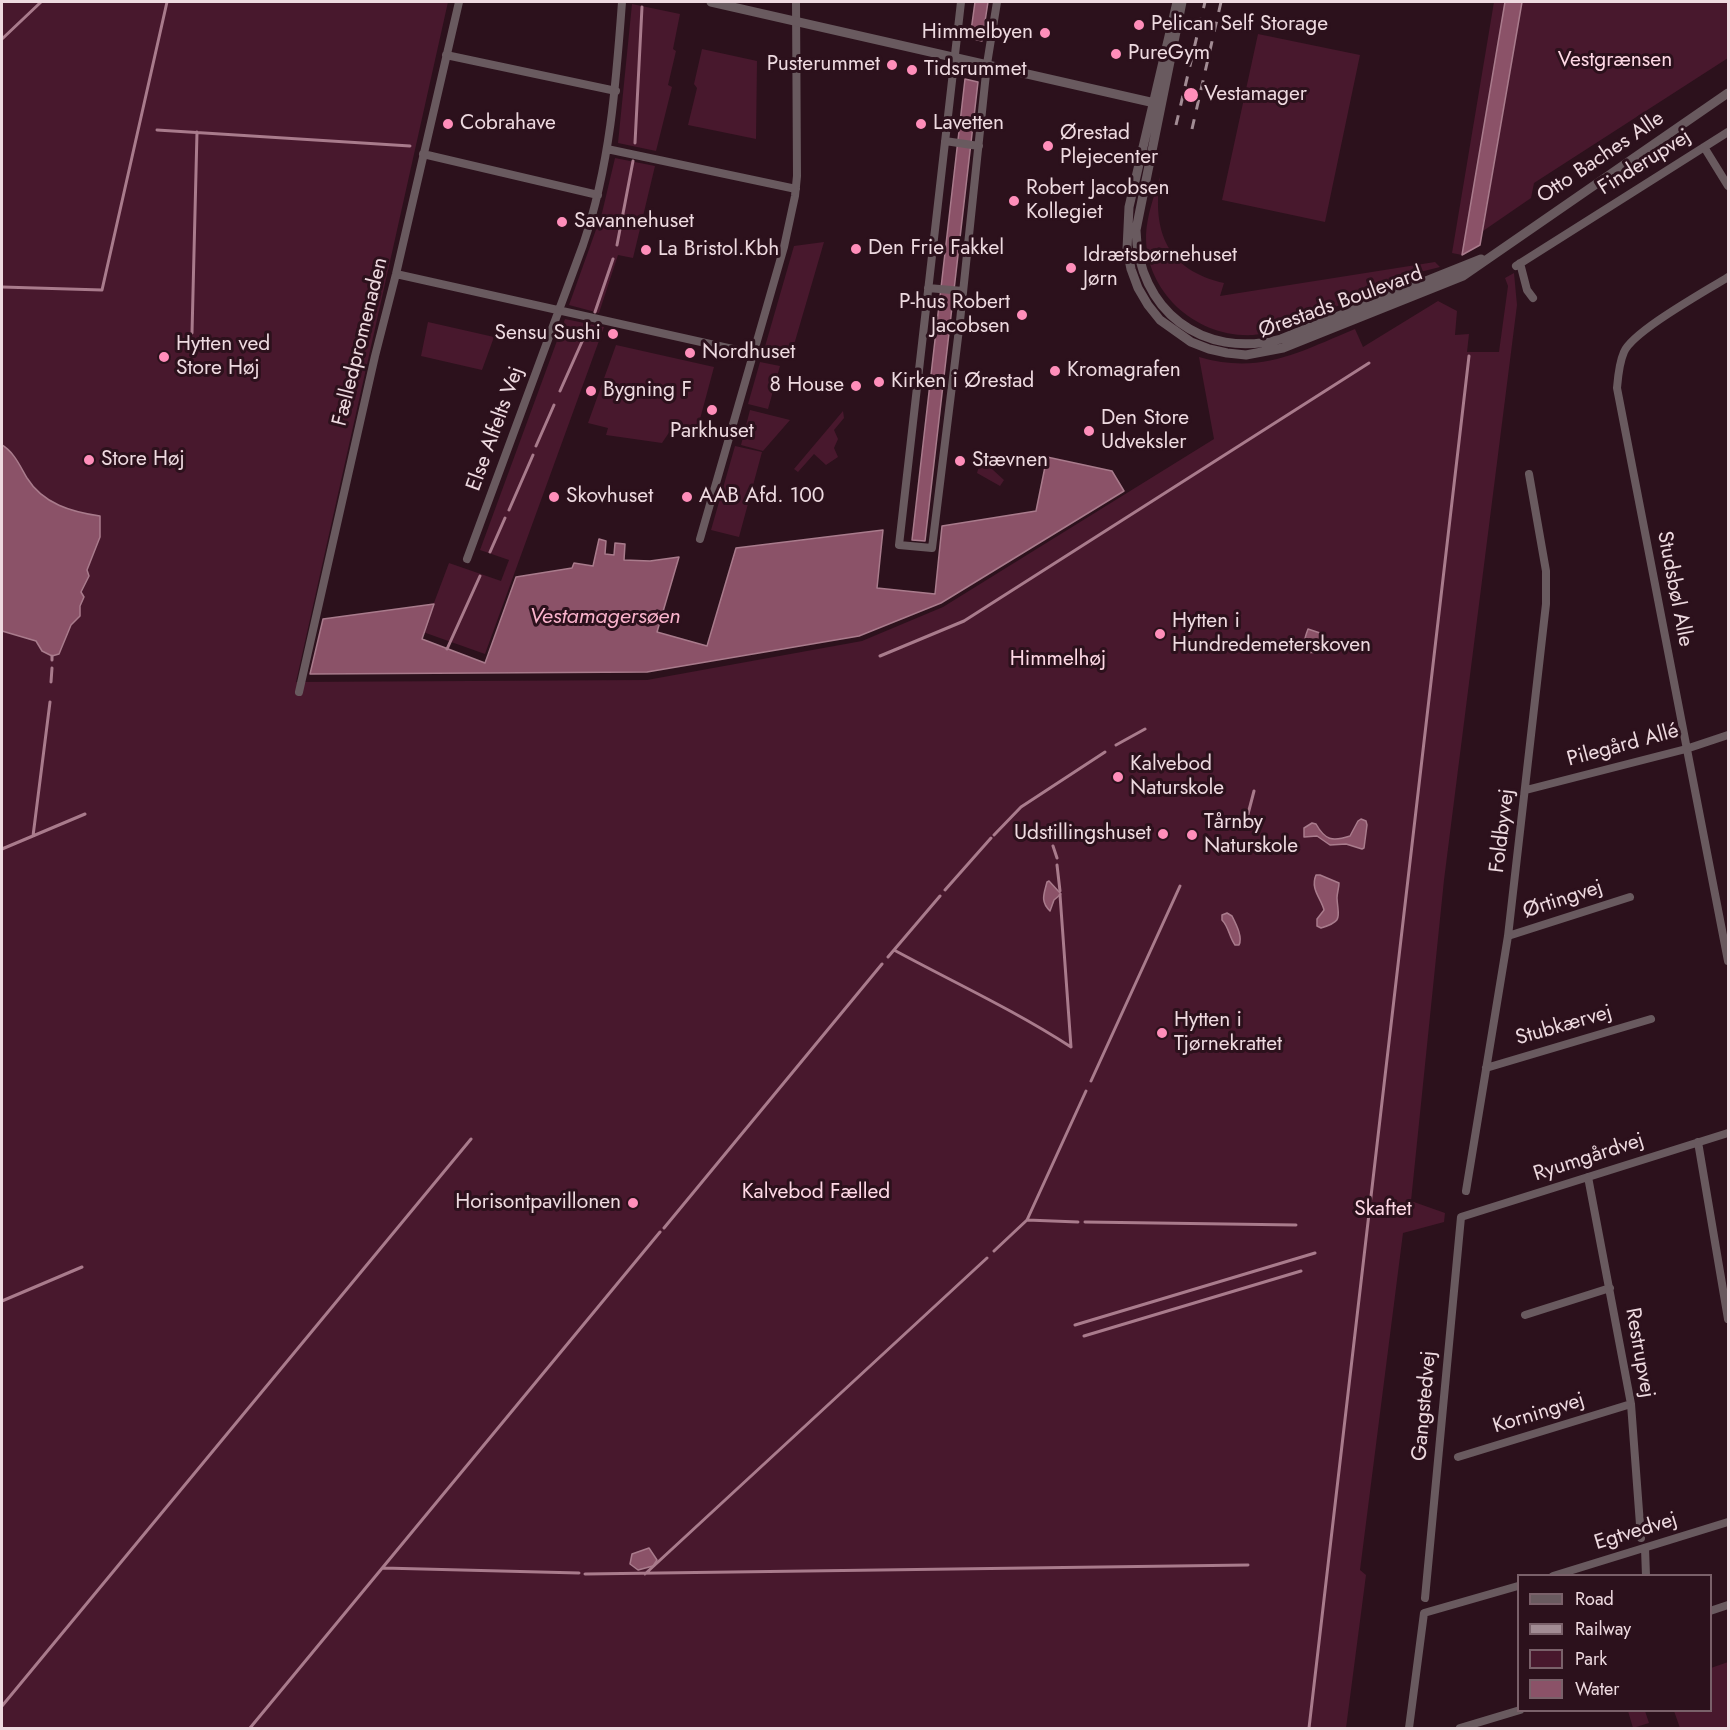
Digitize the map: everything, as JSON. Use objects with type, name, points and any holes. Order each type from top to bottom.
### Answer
[{"type":"street","name":"Fælledpromenaden","points":[[299,692],[372,368],[459,2]]},
{"type":"street","name":"Else Alfelts Vej","points":[[467,559],[586,234],[598,195],[615,91],[622,2]]},
{"type":"street","points":[[711,2],[1158,104]]},
{"type":"street","points":[[700,539],[784,247],[796,189],[796,2]]},
{"type":"street","points":[[961,2],[899,545],[932,548],[987,64],[997,2]]},
{"type":"street","name":"Ørestads Boulevard","points":[[1158,104],[1177,2]]},
{"type":"street","name":"Ørestads Boulevard","points":[[1182,2],[1158,104],[1129,207],[1127,249],[1131,269],[1138,288],[1154,313],[1175,332],[1191,342],[1219,352],[1246,355],[1265,353],[1283,348],[1444,279]]},
{"type":"street","points":[[446,55],[615,91]]},
{"type":"street","name":"Otto Baches Alle","points":[[1444,279],[1470,271],[1728,93]]},
{"type":"street","name":"Finderupvej","points":[[1533,298],[1527,290],[1518,265],[1728,132]]},
{"type":"street","points":[[945,141],[979,146]]},
{"type":"street","points":[[1704,147],[1728,186]]},
{"type":"street","points":[[607,149],[796,189]]},
{"type":"street","points":[[423,154],[598,195]]},
{"type":"street","points":[[396,274],[754,354]]},
{"type":"street","name":"Studsbøl Alle","points":[[1728,277],[1636,336],[1624,350],[1619,366],[1617,388],[1728,961]]},
{"type":"street","points":[[928,288],[960,291]]},
{"type":"street","name":"Foldbyvej","points":[[1466,1191],[1508,936],[1546,604],[1546,571],[1529,474]]},
{"type":"street","name":"Pilegård Allé","points":[[1526,790],[1686,749],[1728,735]]},
{"type":"street","name":"Ørtingvej","points":[[1508,936],[1629,897]]},
{"type":"street","name":"Stubkærvej","points":[[1486,1068],[1651,1019]]},
{"type":"street","name":"Ryumgårdvej","points":[[1461,1217],[1728,1133]]},
{"type":"street","points":[[1698,1142],[1728,1319]]},
{"type":"street","name":"Restrupvej","points":[[1588,1177],[1631,1404],[1641,1538]]},
{"type":"street","name":"Gangstedvej","points":[[1425,1598],[1461,1217]]},
{"type":"street","points":[[1525,1315],[1610,1288]]},
{"type":"street","name":"Korningvej","points":[[1458,1457],[1631,1404]]},
{"type":"street","name":"Egtvedvej","points":[[1556,1574],[1728,1522]]},
{"type":"street","points":[[1645,1548],[1646,1574]]},
{"type":"street","points":[[1409,1728],[1424,1613],[1517,1586]]},
{"type":"street","points":[[1712,1610],[1728,1605]]},
{"type":"street","points":[[1460,1728],[1517,1711]]},
{"type":"green space","name":"Kalvebod Fælled","points":[[2,2],[448,2],[296,682],[647,680],[862,641],[943,607],[1214,439],[1199,357],[1221,362],[1261,362],[1297,353],[1355,329],[1363,347],[1438,301],[1457,311],[1455,335],[1469,334],[1467,352],[1499,352],[1508,286],[1505,278],[1514,273],[1517,305],[1444,880],[1411,1201],[1445,1213],[1444,1222],[1403,1233],[1360,1570],[1366,1575],[1346,1728],[2,1728]]},
{"type":"green space","points":[[1494,2],[1505,2],[1462,255],[1452,253]]},
{"type":"green space","name":"Vestgrænsen","points":[[1522,2],[1728,2],[1728,58],[1534,183],[1531,198],[1483,231]]},
{"type":"green space","points":[[632,4],[680,14],[673,49],[676,51],[668,85],[672,87],[656,151],[618,143]]},
{"type":"green space","points":[[1258,34],[1360,55],[1325,222],[1222,200]]},
{"type":"green space","points":[[702,49],[757,61],[756,139],[688,125],[697,88],[694,84]]},
{"type":"green space","points":[[615,158],[655,166],[633,258],[618,255],[599,313],[569,305],[602,213]]},
{"type":"green space","points":[[1160,177],[1159,215],[1168,246],[1189,269],[1224,283],[1220,296],[1435,262],[1440,267],[1404,276],[1378,287],[1376,284],[1367,287],[1368,291],[1343,304],[1311,318],[1265,333],[1232,334],[1213,329],[1194,320],[1178,308],[1154,276],[1148,256],[1146,235],[1149,213]]},
{"type":"green space","points":[[824,242],[791,355],[764,350],[794,246]]},
{"type":"green space","points":[[565,319],[604,327],[485,654],[423,632],[449,563],[501,581],[509,560],[480,550]]},
{"type":"green space","points":[[428,322],[494,337],[482,370],[421,356]]},
{"type":"green space","points":[[616,345],[714,367],[696,434],[672,428],[662,443],[606,435],[608,428],[588,423]]},
{"type":"green space","points":[[760,362],[780,366],[768,409],[748,404]]},
{"type":"green space","points":[[750,410],[790,420],[763,451],[741,445]]},
{"type":"green space","points":[[843,411],[844,418],[834,430],[838,439],[834,448],[838,457],[826,465],[814,454],[798,472],[794,469]]},
{"type":"green space","points":[[735,446],[762,452],[739,537],[711,530]]},
{"type":"green space","points":[[981,459],[1004,480],[1000,486],[977,473]]},
{"type":"green space","points":[[1728,1662],[1728,1728],[1680,1728],[1674,1712],[1712,1712],[1712,1668]]},
{"type":"green space","points":[[1628,1712],[1645,1712],[1649,1723],[1633,1728]]},
{"type":"water","points":[[975,2],[988,2],[982,41],[970,38]]},
{"type":"water","points":[[1505,2],[1522,2],[1480,245],[1462,255]]},
{"type":"water","points":[[965,79],[978,82],[925,541],[912,540]]},
{"type":"water","points":[[2,445],[13,455],[27,478],[41,494],[69,509],[100,516],[100,537],[87,570],[89,576],[81,592],[84,597],[80,606],[80,616],[71,625],[59,654],[52,656],[42,651],[36,641],[2,631]]},
{"type":"water","name":"Vestamagersøen","points":[[1047,457],[1112,471],[1124,491],[941,603],[859,636],[647,672],[310,674],[323,619],[434,604],[422,639],[485,663],[516,577],[572,568],[574,563],[593,566],[599,539],[606,541],[605,554],[614,555],[615,543],[625,544],[624,560],[650,561],[679,557],[657,632],[707,646],[736,548],[883,530],[877,588],[935,594],[942,526],[1036,511]]},
{"type":"water","points":[[1308,629],[1320,633],[1327,642],[1320,651],[1308,652],[1306,649]]},
{"type":"water","points":[[1361,819],[1366,821],[1367,825],[1362,849],[1346,844],[1330,845],[1317,836],[1304,837],[1304,828],[1312,823],[1330,838],[1350,836]]},
{"type":"water","points":[[1316,875],[1339,883],[1338,918],[1321,928],[1317,926],[1317,919],[1324,910],[1314,885]]},
{"type":"water","points":[[1049,881],[1061,894],[1054,900],[1050,911],[1045,904],[1044,897]]},
{"type":"water","points":[[1227,913],[1232,916],[1238,930],[1239,945],[1235,945],[1222,920],[1222,915]]},
{"type":"water","points":[[649,1548],[657,1560],[653,1566],[638,1570],[630,1564],[632,1554]]},
{"type":"waterway","points":[[2,39],[41,2]]},
{"type":"waterway","points":[[2,287],[102,290],[167,2]]},
{"type":"waterway","points":[[635,143],[642,7]]},
{"type":"waterway","points":[[157,130],[410,146]]},
{"type":"waterway","points":[[192,333],[197,132]]},
{"type":"waterway","points":[[617,245],[633,161]]},
{"type":"waterway","points":[[595,312],[613,259]]},
{"type":"waterway","points":[[560,391],[589,326]]},
{"type":"waterway","points":[[1309,1728],[1469,356]]},
{"type":"waterway","points":[[880,656],[964,621],[1369,363]]},
{"type":"waterway","points":[[536,446],[554,405]]},
{"type":"waterway","points":[[509,510],[533,455]]},
{"type":"waterway","points":[[490,552],[505,518]]},
{"type":"waterway","points":[[447,649],[480,576]]},
{"type":"waterway","points":[[51,682],[52,668]]},
{"type":"waterway","points":[[33,836],[50,702]]},
{"type":"waterway","points":[[1116,745],[1145,729]]},
{"type":"waterway","points":[[994,835],[1021,807],[1105,752]]},
{"type":"waterway","points":[[1235,824],[1248,814],[1254,791]]},
{"type":"waterway","points":[[2,849],[85,814]]},
{"type":"waterway","points":[[945,890],[991,838]]},
{"type":"waterway","points":[[1053,846],[1057,858]]},
{"type":"waterway","points":[[1057,865],[1060,891]]},
{"type":"waterway","points":[[1091,1081],[1180,886]]},
{"type":"waterway","points":[[1060,895],[1071,1047]]},
{"type":"waterway","points":[[888,957],[940,896]]},
{"type":"waterway","points":[[894,950],[1006,1008],[1071,1047]]},
{"type":"waterway","points":[[664,1228],[882,964]]},
{"type":"waterway","points":[[994,1251],[1027,1220],[1086,1091]]},
{"type":"waterway","points":[[2,1706],[471,1139]]},
{"type":"waterway","points":[[1027,1220],[1078,1222]]},
{"type":"waterway","points":[[1085,1222],[1296,1225]]},
{"type":"waterway","points":[[250,1728],[660,1232]]},
{"type":"waterway","points":[[1075,1325],[1315,1253]]},
{"type":"waterway","points":[[645,1574],[987,1258]]},
{"type":"waterway","points":[[2,1301],[82,1267]]},
{"type":"waterway","points":[[1084,1336],[1301,1271]]},
{"type":"waterway","points":[[585,1574],[1248,1565]]},
{"type":"waterway","points":[[383,1568],[579,1573]]},
{"type":"railway","points":[[1176,125],[1205,2]]},
{"type":"railway","points":[[1192,129],[1221,2]]},
{"type":"place","name":"Pelican Self Storage","points":[[1139,25]]},
{"type":"place","name":"Himmelbyen","points":[[1045,33]]},
{"type":"place","name":"PureGym","points":[[1116,54]]},
{"type":"place","name":"Pusterummet","points":[[892,65]]},
{"type":"place","name":"Tidsrummet","points":[[912,70]]},
{"type":"place","name":"Vestamager","points":[[1191,95]]},
{"type":"place","name":"Cobrahave","points":[[448,124]]},
{"type":"place","name":"Lavetten","points":[[921,124]]},
{"type":"place","name":"Ørestad Plejecenter","points":[[1048,146]]},
{"type":"place","name":"Robert Jacobsen Kollegiet","points":[[1014,201]]},
{"type":"place","name":"Savannehuset","points":[[562,222]]},
{"type":"place","name":"Den Frie Fakkel","points":[[856,249]]},
{"type":"place","name":"La Bristol.Kbh","points":[[646,250]]},
{"type":"place","name":"Idrætsbørnehuset Jørn","points":[[1071,268]]},
{"type":"place","name":"P-hus Robert Jacobsen","points":[[1022,315]]},
{"type":"place","name":"Sensu Sushi","points":[[613,334]]},
{"type":"place","name":"Nordhuset","points":[[690,353]]},
{"type":"place","name":"Hytten ved Store Høj","points":[[164,357]]},
{"type":"place","name":"Kromagrafen","points":[[1055,371]]},
{"type":"place","name":"Kirken i Ørestad","points":[[879,382]]},
{"type":"place","name":"8 House","points":[[856,386]]},
{"type":"place","name":"Bygning F","points":[[591,391]]},
{"type":"place","name":"Parkhuset","points":[[712,410]]},
{"type":"place","name":"Den Store Udveksler","points":[[1089,431]]},
{"type":"place","name":"Store Høj","points":[[89,460]]},
{"type":"place","name":"Stævnen","points":[[960,461]]},
{"type":"place","name":"Skovhuset","points":[[554,497]]},
{"type":"place","name":"AAB Afd. 100","points":[[687,497]]},
{"type":"place","name":"Hytten i Hundredemeterskoven","points":[[1160,634]]},
{"type":"place","name":"Kalvebod Naturskole","points":[[1118,777]]},
{"type":"place","name":"Udstillingshuset","points":[[1163,834]]},
{"type":"place","name":"Tårnby Naturskole","points":[[1192,835]]},
{"type":"place","name":"Hytten i Tjørnekrattet","points":[[1162,1033]]},
{"type":"place","name":"Horisontpavillonen","points":[[633,1203]]},
{"type":"park label","name":"Himmelhøj","points":[[1058,660]]},
{"type":"park label","name":"Skaftet","points":[[1383,1210]]}]
